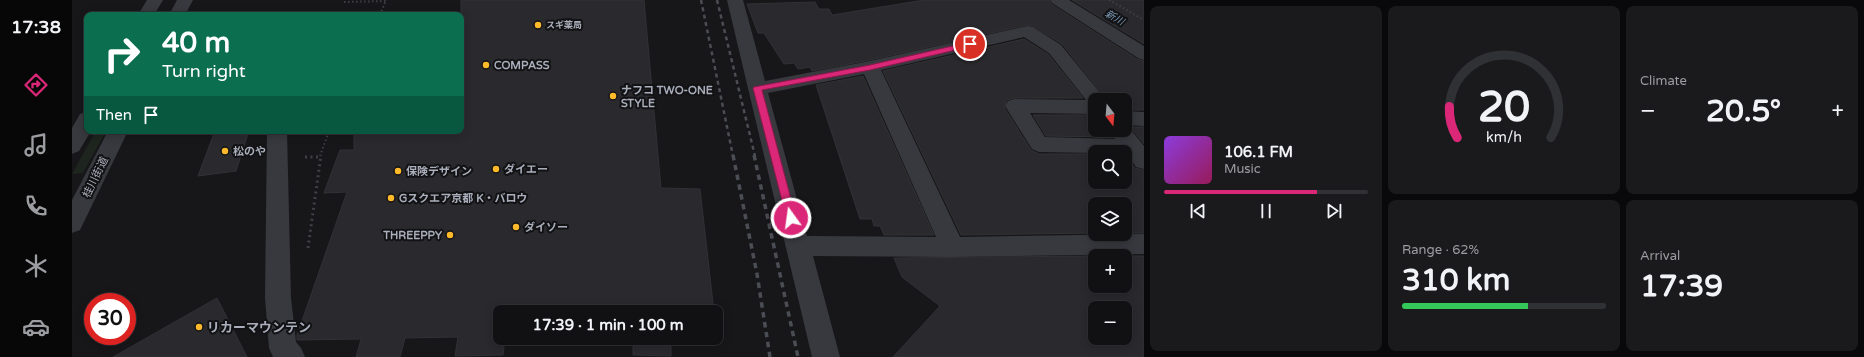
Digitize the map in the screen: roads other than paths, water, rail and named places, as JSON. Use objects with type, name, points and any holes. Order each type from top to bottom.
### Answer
[{"type":"street","points":[[148,12],[155,0]]},
{"type":"street","points":[[179,12],[185,0]]},
{"type":"street","points":[[735,0],[826,357]]},
{"type":"street","points":[[1058,0],[1144,54]]},
{"type":"street","points":[[757,88],[870,67],[1027,31],[1055,49],[1090,93]]},
{"type":"street","points":[[870,67],[953,247]]},
{"type":"street","points":[[1088,107],[1015,106],[1039,144],[1138,154]]},
{"type":"street","points":[[1132,118],[1144,119]]},
{"type":"street","points":[[72,146],[84,124]]},
{"type":"street","name":"桂川街道","points":[[72,223],[81,191],[116,134]]},
{"type":"street","points":[[277,134],[278,298],[283,348],[291,357]]},
{"type":"street","points":[[1125,137],[1138,154]]},
{"type":"street","points":[[798,246],[953,247],[1144,244]]},
{"type":"railway","points":[[701,0],[733,156]]},
{"type":"railway","points":[[717,0],[755,156]]},
{"type":"railway","points":[[733,155],[757,274],[770,357]]},
{"type":"railway","points":[[754,155],[798,357]]},
{"type":"place","name":"スギ薬局","points":[[538,25]]},
{"type":"place","name":"COMPASS","points":[[486,65]]},
{"type":"place","name":"ナフコ TWO-ONE STYLE","points":[[613,96]]},
{"type":"place","name":"松のや","points":[[225,151]]},
{"type":"place","name":"ダイエー","points":[[496,169]]},
{"type":"place","name":"保険デザイン","points":[[398,171]]},
{"type":"place","name":"Gスクエア京都 K・バロウ","points":[[391,198]]},
{"type":"place","name":"ダイソー","points":[[516,227]]},
{"type":"place","name":"THREEPPY","points":[[450,235]]},
{"type":"place","name":"リカーマウンテン","points":[[199,327]]},
{"type":"water label","name":"新川","points":[[1115,17]]}]
